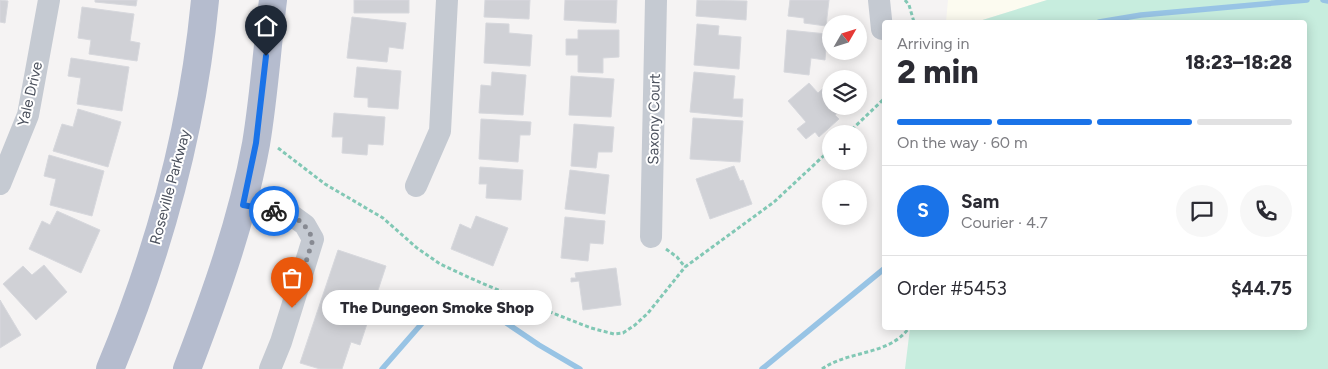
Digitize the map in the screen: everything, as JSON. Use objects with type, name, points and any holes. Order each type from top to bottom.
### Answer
[{"type":"main road","name":"Roseville Parkway","points":[[110,369],[139,294],[172,186],[196,70],[205,0]]},
{"type":"main road","points":[[187,369],[206,318],[243,205],[256,143],[273,0]]},
{"type":"street","name":"Yale Drive","points":[[0,184],[28,115],[49,0]]},
{"type":"street","points":[[416,186],[440,131],[447,0]]},
{"type":"street","name":"Saxony Court","points":[[651,237],[656,0]]},
{"type":"street","points":[[880,0],[882,29]]},
{"type":"street","points":[[243,205],[290,214],[306,225],[313,239],[281,342],[270,369]]},
{"type":"path","points":[[905,0],[909,5],[913,20]]},
{"type":"path","points":[[856,125],[882,101]]},
{"type":"path","points":[[256,143],[281,148],[325,184],[383,218],[417,248],[440,264],[591,328],[614,334],[623,333],[635,325],[648,313],[685,267],[774,202],[822,157]]},
{"type":"path","points":[[651,237],[677,257],[685,267]]},
{"type":"path","points":[[822,369],[829,364],[880,349],[907,330]]},
{"type":"shaded area","points":[[948,0],[1047,0],[982,20],[946,20]]},
{"type":"green space","points":[[1047,0],[1328,0],[1328,369],[905,369],[910,330],[1307,330],[1307,20],[982,20]]},
{"type":"building","points":[[0,0],[8,1],[5,23],[0,22]]},
{"type":"building","points":[[95,0],[137,0],[136,6],[95,2]]},
{"type":"building","points":[[354,0],[409,0],[409,13],[354,13]]},
{"type":"building","points":[[485,0],[530,0],[529,19],[484,17]]},
{"type":"building","points":[[565,0],[617,0],[616,23],[564,20]]},
{"type":"building","points":[[697,0],[747,1],[746,20],[696,16]]},
{"type":"building","points":[[790,0],[829,0],[827,15],[822,15],[822,25],[804,23],[804,18],[788,16]]},
{"type":"building","points":[[82,7],[134,14],[130,41],[140,43],[137,61],[89,54],[91,40],[78,38]]},
{"type":"building","points":[[352,17],[406,23],[403,49],[389,47],[387,62],[347,58]]},
{"type":"building","points":[[486,23],[509,24],[509,33],[532,35],[530,66],[484,63]]},
{"type":"building","points":[[697,24],[719,26],[718,35],[741,37],[739,69],[694,65]]},
{"type":"building","points":[[578,30],[619,30],[619,57],[603,58],[603,73],[578,72],[578,55],[566,55],[566,39],[578,39]]},
{"type":"building","points":[[787,30],[822,34],[822,60],[811,58],[809,75],[784,72]]},
{"type":"building","points":[[71,58],[129,67],[122,111],[77,104],[81,78],[68,76]]},
{"type":"building","points":[[357,67],[401,71],[398,109],[368,107],[368,98],[354,97]]},
{"type":"building","points":[[492,72],[526,75],[523,115],[479,113],[481,85],[491,86]]},
{"type":"building","points":[[694,72],[735,76],[733,99],[743,99],[742,117],[690,112]]},
{"type":"building","points":[[571,76],[614,79],[611,117],[569,115]]},
{"type":"building","points":[[809,83],[818,93],[822,89],[822,115],[835,115],[839,119],[832,125],[822,125],[822,134],[819,137],[815,132],[806,139],[797,129],[806,122],[788,101]]},
{"type":"building","points":[[78,109],[121,122],[108,167],[53,151],[62,124],[73,127]]},
{"type":"building","points":[[334,113],[385,117],[383,145],[368,144],[367,155],[342,153],[343,137],[332,137]]},
{"type":"building","points":[[693,118],[743,121],[740,162],[690,159]]},
{"type":"building","points":[[481,119],[531,122],[530,135],[520,135],[518,162],[479,159]]},
{"type":"building","points":[[574,124],[614,127],[612,152],[598,152],[596,168],[571,166]]},
{"type":"building","points":[[49,155],[104,171],[92,216],[50,205],[56,179],[44,176]]},
{"type":"building","points":[[734,166],[740,181],[743,180],[752,204],[710,219],[696,179]]},
{"type":"building","points":[[480,167],[523,170],[521,200],[486,198],[487,184],[479,184]]},
{"type":"building","points":[[570,170],[609,175],[605,214],[565,209]]},
{"type":"building","points":[[57,211],[100,230],[81,273],[29,249],[42,221],[50,225]]},
{"type":"building","points":[[476,216],[508,228],[493,266],[451,249],[460,224],[471,229]]},
{"type":"building","points":[[565,217],[605,221],[603,244],[590,243],[588,261],[561,258]]},
{"type":"building","points":[[338,250],[386,266],[360,345],[351,342],[342,369],[320,369],[300,363]]},
{"type":"building","points":[[44,265],[67,292],[36,320],[3,284],[23,266],[32,275]]},
{"type":"building","points":[[616,268],[621,305],[583,310],[579,281],[571,282],[571,278],[576,278],[575,273]]},
{"type":"building","points":[[0,300],[21,335],[0,348]]},
{"type":"waterway","points":[[1111,20],[1141,15],[1307,0]]},
{"type":"waterway","points":[[1323,0],[1328,1]]},
{"type":"waterway","points":[[762,369],[882,270]]},
{"type":"waterway","points":[[382,369],[438,305],[490,312],[539,345],[580,369]]},
{"type":"way so far","points":[[274,211],[290,214],[306,225],[313,239],[292,308]]},
{"type":"place","name":"The Dungeon Smoke Shop","points":[[292,308]]},
{"type":"route","points":[[266,56],[256,143],[243,205],[274,211]]}]
